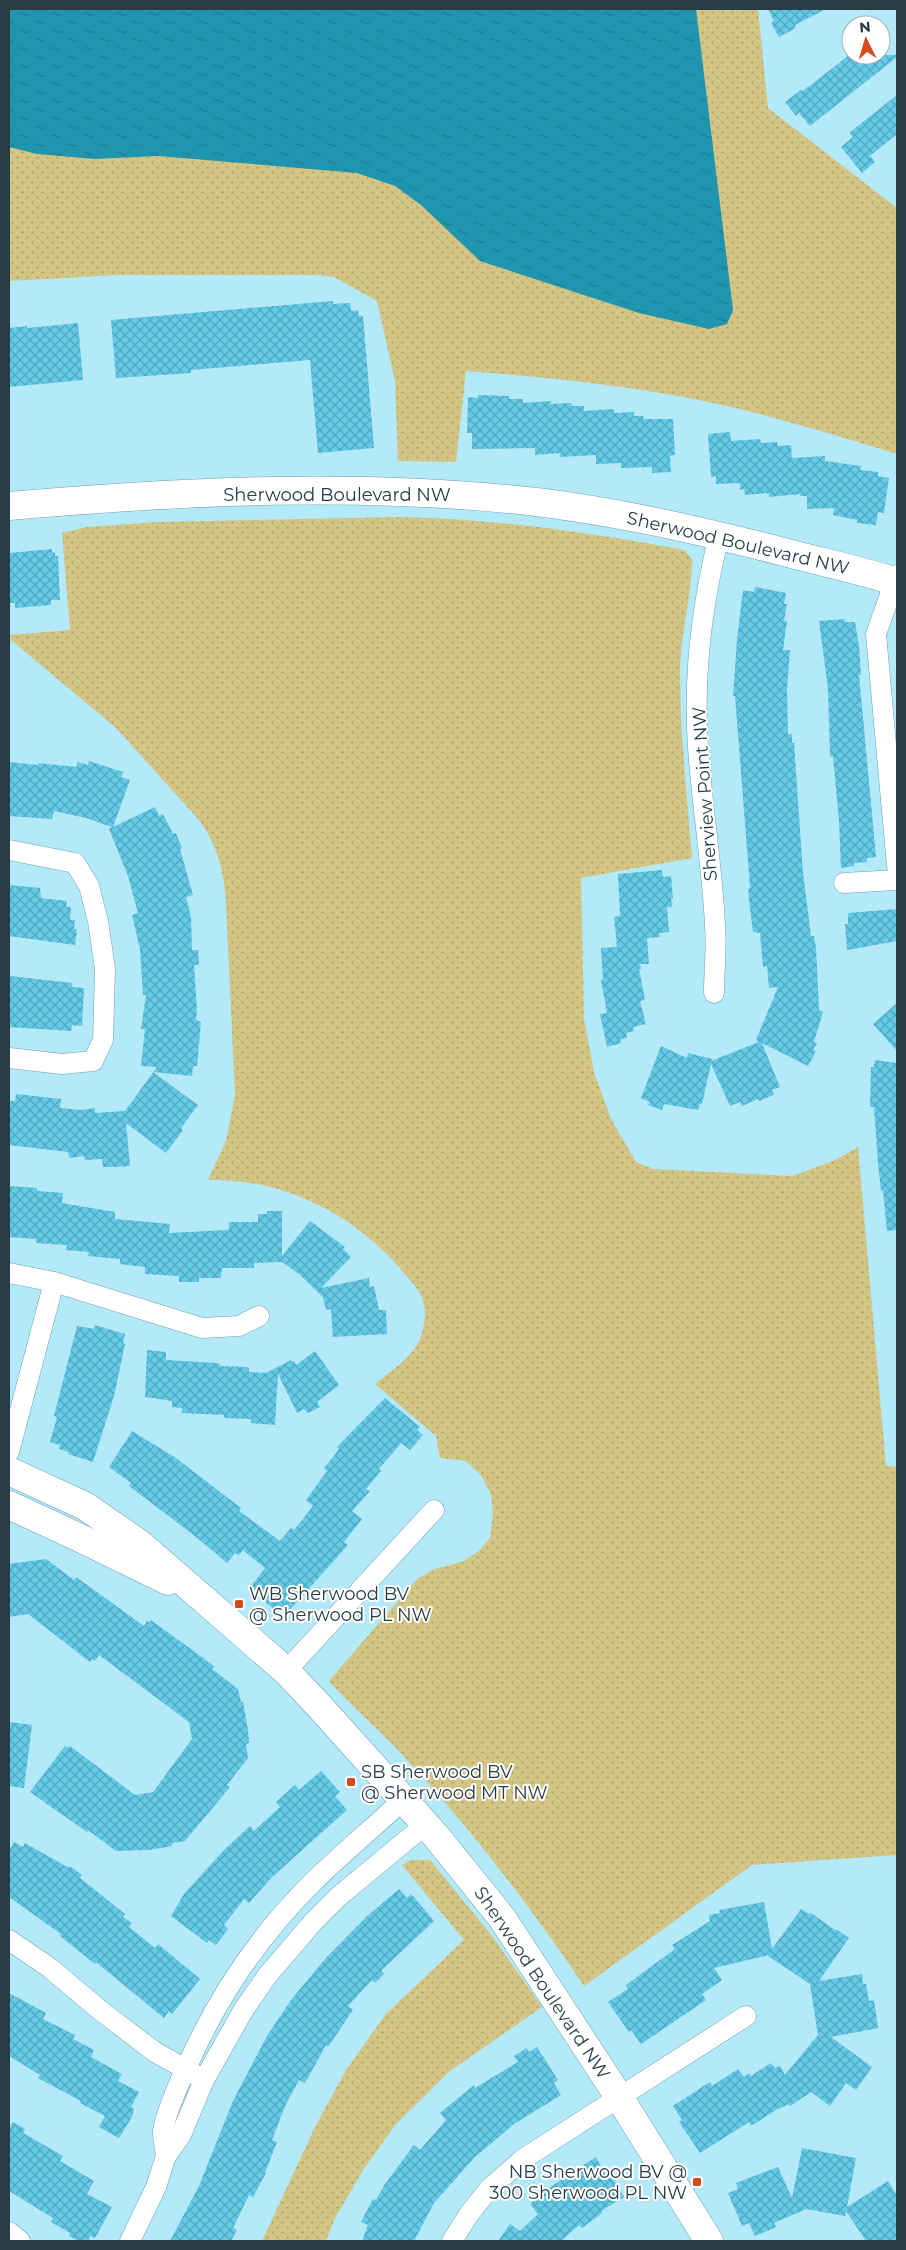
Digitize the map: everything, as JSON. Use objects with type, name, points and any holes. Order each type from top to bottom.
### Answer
[{"type":"street","name":"Sherwood Boulevard NW","points":[[9,506],[138,497],[264,492],[364,491],[483,497],[590,510],[720,536],[896,580]]},
{"type":"street","name":"Sherview Point NW","points":[[714,993],[716,926],[698,745],[698,693],[702,620],[710,573],[720,536]]},
{"type":"street","points":[[896,580],[876,634],[897,866]]},
{"type":"street","points":[[9,850],[75,863],[89,886],[98,921],[105,969],[103,1040],[93,1060],[62,1064],[9,1058]]},
{"type":"street","points":[[844,884],[897,880]]},
{"type":"street","points":[[9,1273],[54,1282],[202,1328],[239,1326],[259,1316]]},
{"type":"street","points":[[9,1452],[54,1282]]},
{"type":"street","name":"Sherwood Boulevard NW","points":[[9,1471],[85,1506],[140,1544],[286,1671],[404,1799],[502,1918],[709,2241]]},
{"type":"street","name":"Sherwood Boulevard NW","points":[[9,1505],[200,1598]]},
{"type":"street","points":[[286,1671],[434,1510]]},
{"type":"street","points":[[166,2156],[163,2132],[185,2070],[209,2020],[229,1986],[268,1931],[314,1882],[404,1799]]},
{"type":"street","points":[[130,2241],[156,2187],[166,2156],[181,2135],[204,2080],[244,2009],[289,1948],[338,1897],[425,1825]]},
{"type":"street","points":[[9,1940],[50,1968],[101,2012],[148,2046],[204,2080]]},
{"type":"street","points":[[452,2241],[469,2214],[489,2190],[523,2159],[746,2016]]},
{"type":"street","points":[[9,2232],[20,2241]]},
{"type":"shaded area","points":[[9,9],[758,9],[768,108],[897,208],[897,454],[763,415],[710,402],[641,390],[466,371],[456,462],[398,461],[395,381],[377,301],[334,277],[319,275],[117,275],[9,281]]},
{"type":"shaded area","points":[[400,517],[471,520],[577,532],[684,550],[692,559],[682,644],[680,695],[692,858],[581,878],[584,1019],[594,1072],[611,1119],[636,1162],[653,1169],[793,1176],[835,1160],[858,1147],[886,1466],[897,1467],[897,1855],[752,1865],[584,1986],[517,1892],[445,1802],[393,1745],[329,1681],[417,1579],[432,1570],[464,1561],[479,1551],[490,1538],[493,1514],[491,1494],[481,1475],[466,1461],[440,1458],[436,1436],[375,1384],[411,1353],[420,1339],[425,1310],[422,1298],[410,1279],[379,1247],[351,1224],[321,1206],[268,1186],[208,1180],[226,1141],[235,1095],[226,903],[224,880],[219,859],[211,839],[199,820],[115,727],[11,640],[10,635],[70,630],[62,533],[86,527],[159,522]]},
{"type":"shaded area","points":[[411,1860],[430,1860],[492,1936],[542,2007],[450,2071],[396,2124],[363,2170],[335,2218],[326,2241],[262,2241],[315,2127],[346,2070],[386,2014],[464,1940],[402,1865]]},
{"type":"water","points":[[9,9],[696,9],[733,310],[727,324],[709,329],[639,313],[480,261],[421,205],[395,186],[357,173],[158,156],[95,159],[37,154],[9,147]]},
{"type":"building","points":[[768,9],[826,9],[795,25],[796,28],[779,37],[771,23],[774,21]]},
{"type":"building","points":[[891,55],[897,55],[891,62]]},
{"type":"building","points":[[841,61],[841,65],[887,65],[810,126],[799,113],[796,116],[785,102],[811,85]]},
{"type":"building","points":[[897,95],[897,134],[870,156],[875,162],[862,173],[841,147],[853,137],[849,133]]},
{"type":"building","points":[[333,301],[333,304],[350,303],[351,311],[358,310],[359,316],[363,316],[374,448],[318,453],[310,360],[191,370],[191,373],[116,378],[111,320]]},
{"type":"building","points":[[78,323],[83,380],[9,387],[9,328]]},
{"type":"building","points":[[478,395],[509,396],[509,399],[523,399],[523,403],[551,401],[551,404],[571,403],[572,406],[584,406],[584,411],[614,409],[614,413],[634,412],[634,416],[643,416],[644,419],[673,419],[675,455],[670,456],[671,472],[652,473],[652,467],[621,468],[621,463],[596,464],[596,455],[560,457],[560,453],[535,455],[535,448],[472,449],[472,433],[467,433],[468,397],[478,398]]},
{"type":"building","points":[[730,432],[731,441],[760,439],[761,443],[777,442],[778,446],[791,445],[792,458],[825,456],[825,461],[861,466],[860,470],[878,472],[878,476],[889,478],[884,513],[878,512],[876,525],[857,523],[857,520],[833,515],[834,508],[807,509],[807,496],[800,496],[800,494],[769,497],[769,493],[745,495],[744,489],[740,490],[740,483],[716,484],[716,476],[711,477],[708,434]]},
{"type":"building","points":[[52,549],[52,553],[55,552],[55,556],[58,556],[60,600],[51,600],[51,605],[15,608],[15,603],[9,603],[9,553]]},
{"type":"building","points":[[755,587],[786,593],[784,604],[787,604],[784,621],[787,621],[783,650],[790,650],[787,689],[788,734],[792,734],[792,743],[794,743],[803,873],[811,936],[814,936],[816,948],[819,1010],[823,1012],[814,1042],[817,1043],[813,1050],[816,1051],[808,1066],[762,1043],[780,1087],[772,1090],[774,1095],[742,1106],[740,1102],[730,1106],[711,1064],[702,1104],[700,1104],[698,1110],[664,1104],[662,1110],[648,1105],[650,1102],[641,1098],[661,1046],[687,1058],[688,1053],[712,1059],[711,1061],[759,1042],[756,1040],[778,987],[769,988],[767,966],[763,967],[760,933],[753,932],[748,891],[750,887],[735,696],[733,696],[743,590],[754,592]]},
{"type":"building","points":[[845,619],[845,622],[855,622],[859,646],[861,675],[859,675],[876,857],[867,858],[867,862],[854,863],[854,866],[841,868],[833,756],[830,757],[828,689],[819,621]]},
{"type":"building","points":[[89,761],[123,772],[121,777],[130,780],[113,827],[155,807],[159,816],[163,814],[173,834],[176,833],[182,848],[180,849],[193,895],[186,897],[191,917],[192,950],[198,950],[199,965],[194,965],[196,1020],[201,1022],[197,1066],[193,1066],[192,1076],[153,1072],[157,1067],[141,1066],[145,1029],[141,1029],[146,995],[143,995],[140,949],[132,915],[138,913],[128,876],[109,829],[112,827],[86,818],[54,811],[52,819],[9,816],[9,762],[76,767],[78,762],[88,765]]},
{"type":"building","points":[[662,870],[663,877],[671,876],[673,898],[671,898],[672,907],[667,907],[669,932],[659,933],[660,937],[647,938],[649,964],[640,964],[641,969],[639,969],[645,1000],[640,1001],[646,1024],[633,1027],[634,1031],[626,1033],[627,1038],[620,1039],[621,1043],[607,1047],[600,1014],[607,1013],[601,980],[603,979],[601,948],[617,947],[614,917],[620,916],[618,874]]},
{"type":"building","points":[[9,885],[40,888],[41,898],[67,901],[66,907],[71,907],[70,920],[75,920],[74,929],[77,929],[75,945],[9,936]]},
{"type":"building","points":[[897,909],[897,941],[847,950],[845,924],[848,924],[848,913]]},
{"type":"building","points":[[10,976],[72,983],[72,987],[84,988],[82,1026],[72,1025],[71,1031],[9,1027]]},
{"type":"building","points":[[897,1003],[897,1051],[873,1024]]},
{"type":"building","points":[[875,1060],[897,1063],[897,1230],[887,1231],[878,1164],[874,1107],[870,1107],[871,1067],[874,1067]]},
{"type":"building","points":[[153,1072],[198,1105],[166,1153],[126,1123],[130,1166],[103,1167],[102,1159],[85,1160],[84,1156],[69,1158],[68,1152],[9,1145],[9,1101],[15,1101],[16,1094],[61,1099],[60,1108],[81,1110],[95,1108],[95,1113],[125,1111]]},
{"type":"building","points":[[9,1186],[37,1188],[37,1191],[63,1193],[62,1203],[115,1212],[115,1219],[170,1224],[169,1233],[229,1230],[229,1222],[258,1222],[258,1214],[267,1214],[267,1211],[282,1211],[282,1256],[310,1221],[345,1247],[343,1249],[351,1257],[321,1288],[369,1278],[370,1287],[374,1286],[379,1310],[386,1310],[387,1334],[333,1337],[331,1309],[326,1310],[323,1297],[299,1274],[282,1262],[254,1263],[254,1268],[222,1268],[221,1278],[199,1278],[199,1282],[179,1282],[179,1276],[145,1274],[145,1267],[120,1264],[120,1259],[88,1256],[89,1252],[66,1250],[67,1245],[36,1243],[36,1239],[9,1237]]},
{"type":"building","points":[[95,1325],[125,1334],[123,1343],[125,1344],[114,1396],[93,1462],[68,1454],[69,1452],[59,1449],[60,1445],[50,1442],[57,1417],[54,1416],[77,1326],[94,1329]]},
{"type":"building","points":[[147,1350],[166,1352],[166,1360],[216,1363],[220,1364],[220,1366],[246,1367],[249,1368],[249,1372],[266,1373],[291,1360],[296,1365],[315,1351],[339,1385],[317,1402],[320,1407],[308,1413],[304,1409],[297,1413],[278,1374],[275,1425],[251,1423],[251,1419],[224,1418],[224,1415],[182,1413],[182,1408],[172,1407],[172,1401],[145,1397]]},
{"type":"building","points":[[385,1398],[420,1427],[417,1430],[423,1435],[410,1450],[401,1443],[379,1469],[381,1471],[366,1489],[370,1491],[352,1511],[362,1519],[344,1542],[348,1545],[286,1614],[276,1606],[274,1609],[249,1589],[265,1568],[243,1550],[239,1555],[235,1553],[227,1563],[129,1486],[131,1483],[109,1467],[132,1431],[176,1458],[241,1508],[239,1511],[280,1541],[291,1528],[294,1530],[313,1506],[306,1500],[327,1471],[324,1468],[339,1448],[337,1447]]},
{"type":"building","points":[[46,1559],[74,1580],[76,1577],[144,1626],[147,1621],[150,1622],[151,1620],[214,1666],[212,1669],[238,1689],[241,1702],[243,1702],[248,1730],[249,1743],[246,1744],[248,1758],[227,1785],[230,1787],[185,1841],[172,1843],[172,1846],[149,1850],[116,1851],[30,1792],[65,1746],[68,1748],[70,1746],[135,1795],[153,1792],[192,1739],[189,1722],[99,1655],[95,1661],[92,1659],[90,1662],[28,1614],[9,1617],[9,1564]]},
{"type":"building","points":[[9,1722],[32,1725],[24,1788],[9,1786]]},
{"type":"building","points":[[321,1771],[340,1792],[335,1796],[347,1810],[271,1878],[249,1903],[244,1899],[224,1925],[228,1929],[216,1945],[209,1940],[207,1943],[171,1916],[184,1894],[225,1849],[250,1826],[254,1831],[280,1807],[276,1802],[295,1785],[299,1790]]},
{"type":"building","points":[[14,1842],[23,1847],[25,1843],[69,1868],[70,1866],[82,1875],[80,1878],[125,1914],[123,1917],[132,1923],[129,1927],[155,1948],[158,1944],[200,1979],[172,2014],[169,2011],[164,2018],[96,1962],[95,1964],[60,1936],[61,1934],[9,1897],[9,1851]]},
{"type":"building","points":[[399,1889],[407,1898],[411,1894],[434,1921],[381,1971],[384,1974],[375,1983],[372,1980],[348,2006],[353,2010],[328,2047],[326,2045],[305,2083],[299,2080],[285,2106],[272,2140],[277,2142],[266,2173],[253,2197],[249,2195],[233,2228],[237,2230],[231,2241],[170,2241],[199,2186],[233,2101],[267,2036],[291,2000],[325,1959],[366,1917]]},
{"type":"building","points":[[764,1902],[772,1949],[801,1909],[809,1914],[811,1913],[849,1938],[819,1981],[862,1974],[863,1984],[866,1984],[869,2001],[874,2000],[878,2028],[831,2037],[872,2067],[856,2090],[846,2083],[830,2106],[811,2092],[790,2106],[788,2104],[779,2108],[751,2126],[749,2122],[700,2153],[679,2122],[682,2120],[673,2106],[710,2082],[712,2086],[738,2069],[744,2077],[749,2073],[751,2076],[771,2063],[775,2068],[780,2066],[785,2075],[818,2035],[810,1984],[769,1955],[714,1968],[722,1980],[702,1994],[706,2000],[641,2044],[631,2030],[629,2032],[608,2002],[628,1989],[626,1985],[675,1949],[672,1945],[710,1921],[709,1915],[720,1913],[719,1910]]},
{"type":"building","points":[[9,1993],[46,2013],[43,2019],[75,2035],[73,2039],[94,2050],[91,2057],[122,2074],[118,2081],[139,2092],[131,2107],[134,2109],[132,2117],[119,2138],[99,2127],[105,2116],[38,2078],[40,2075],[9,2056]]},
{"type":"building","points":[[537,2047],[558,2080],[554,2083],[561,2095],[514,2124],[474,2158],[434,2203],[414,2241],[362,2241],[368,2225],[361,2222],[373,2199],[376,2200],[385,2184],[414,2145],[420,2150],[446,2120],[440,2113],[474,2085],[475,2088],[518,2062],[514,2056],[527,2048],[529,2052]]},
{"type":"building","points":[[13,2122],[25,2129],[23,2133],[63,2156],[60,2161],[94,2181],[87,2194],[112,2207],[95,2238],[90,2236],[88,2241],[79,2241],[69,2236],[70,2233],[51,2222],[53,2218],[9,2191],[9,2126]]},
{"type":"building","points":[[802,2148],[856,2158],[847,2207],[888,2181],[897,2196],[897,2241],[866,2241],[846,2211],[845,2216],[806,2209],[774,2223],[776,2227],[755,2236],[749,2223],[742,2226],[728,2193],[738,2189],[736,2183],[778,2167],[792,2198]]},
{"type":"building","points":[[596,2157],[606,2175],[610,2173],[624,2197],[601,2211],[602,2213],[582,2228],[579,2225],[561,2241],[498,2241],[510,2224],[520,2231],[538,2214],[530,2204],[543,2192]]},
{"type":"place","name":"WB Sherwood BV @ Sherwood PL NW","points":[[239,1604]]},
{"type":"place","name":"SB Sherwood BV @ Sherwood MT NW","points":[[351,1782]]},
{"type":"place","name":"NB Sherwood BV @ 300 Sherwood PL NW","points":[[697,2182]]}]
